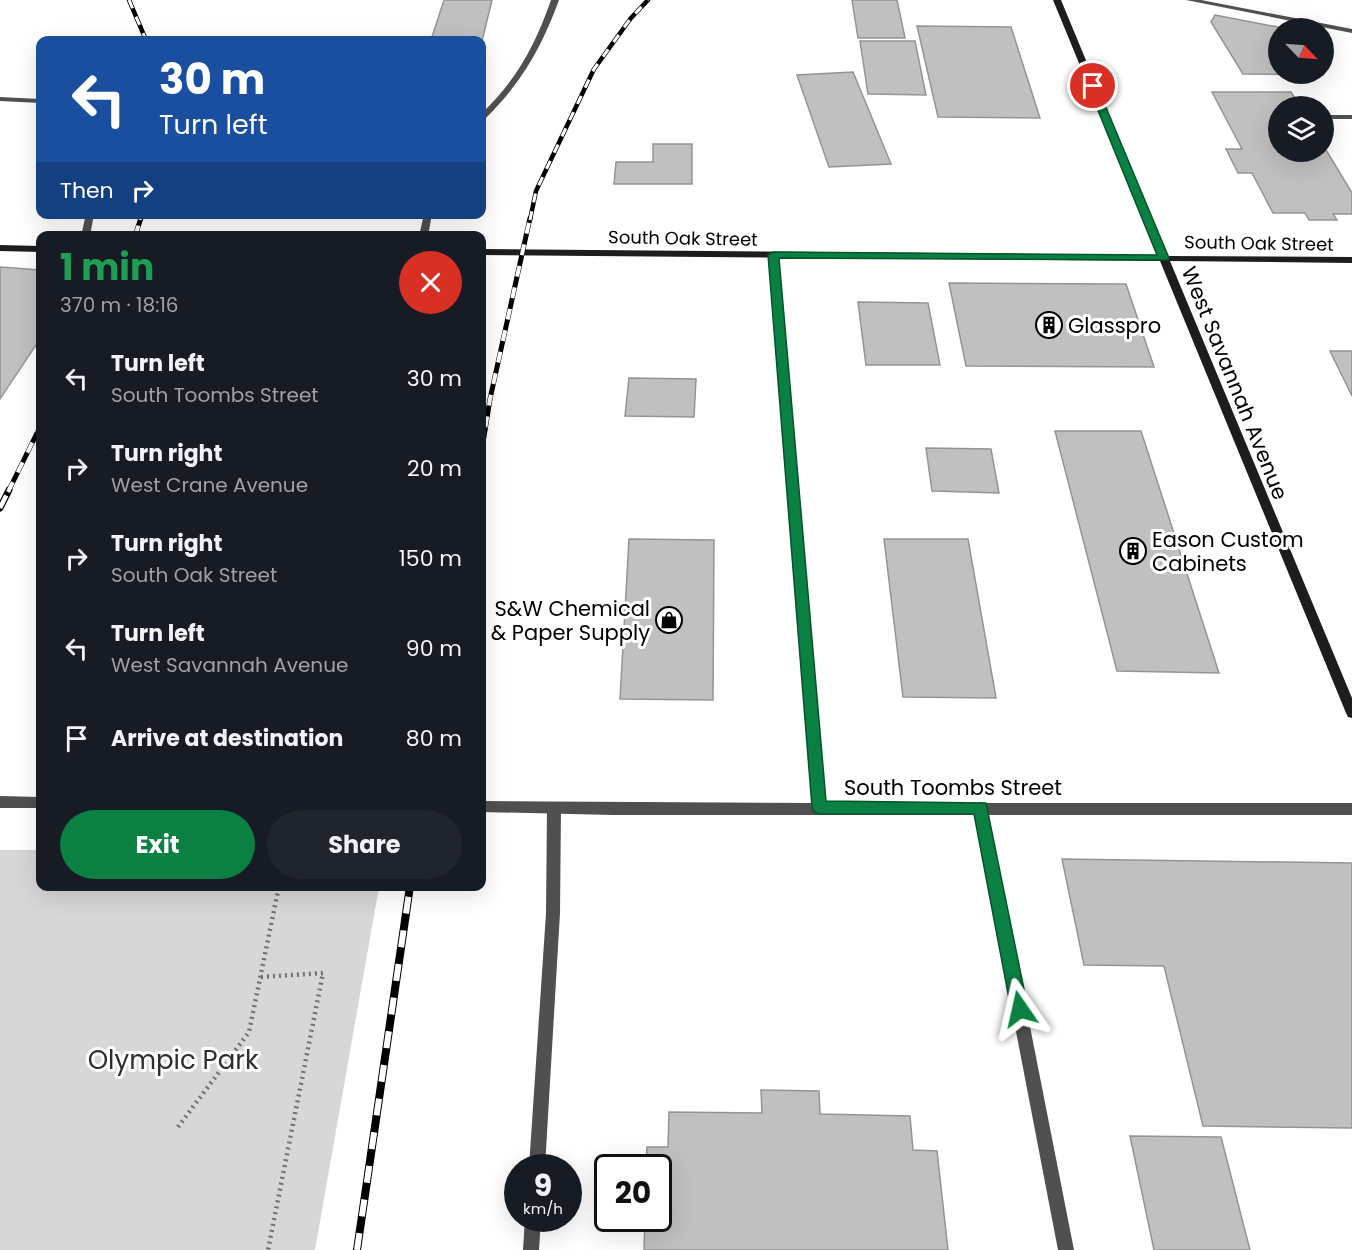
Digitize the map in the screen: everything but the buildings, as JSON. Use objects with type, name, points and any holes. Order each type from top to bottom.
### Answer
[{"type":"street","points":[[486,113],[505,96],[524,72],[539,45],[555,0]]},
{"type":"street","name":"West Savannah Avenue","points":[[1057,0],[1352,713]]},
{"type":"street","points":[[1190,0],[1352,31]]},
{"type":"street","points":[[0,99],[36,101]]},
{"type":"street","points":[[1334,117],[1352,117]]},
{"type":"street","points":[[0,248],[36,249]]},
{"type":"street","name":"South Oak Street","points":[[486,252],[1352,260]]},
{"type":"street","points":[[773,255],[819,807]]},
{"type":"street","points":[[0,802],[36,803]]},
{"type":"street","name":"South Toombs Street","points":[[486,807],[1352,809]]},
{"type":"street","points":[[538,1154],[552,913],[554,808]]},
{"type":"street","points":[[980,808],[1066,1250]]},
{"type":"street","points":[[531,1250],[532,1232]]},
{"type":"path","points":[[178,1127],[249,1032],[278,891]]},
{"type":"path","points":[[261,977],[323,973],[268,1250]]},
{"type":"green space","name":"Olympic Park","points":[[0,850],[36,850],[36,891],[378,891],[315,1250],[0,1250]]},
{"type":"railway","points":[[129,0],[144,36]]},
{"type":"railway","points":[[530,220],[536,191],[594,69],[631,18],[648,0]]},
{"type":"railway","points":[[486,424],[530,218]]},
{"type":"railway","points":[[137,231],[141,219]]},
{"type":"railway","points":[[8,492],[36,435]]},
{"type":"railway","points":[[0,508],[8,492]]},
{"type":"railway","points":[[357,1250],[409,891]]},
{"type":"place","name":"Glasspro","points":[[1049,325]]},
{"type":"place","name":"Eason Custom Cabinets","points":[[1133,551]]},
{"type":"place","name":"S&W Chemical & Paper Supply","points":[[669,620]]},
{"type":"route","points":[[1020,1009],[980,808],[819,807],[773,255],[1164,258],[1093,86]]}]
